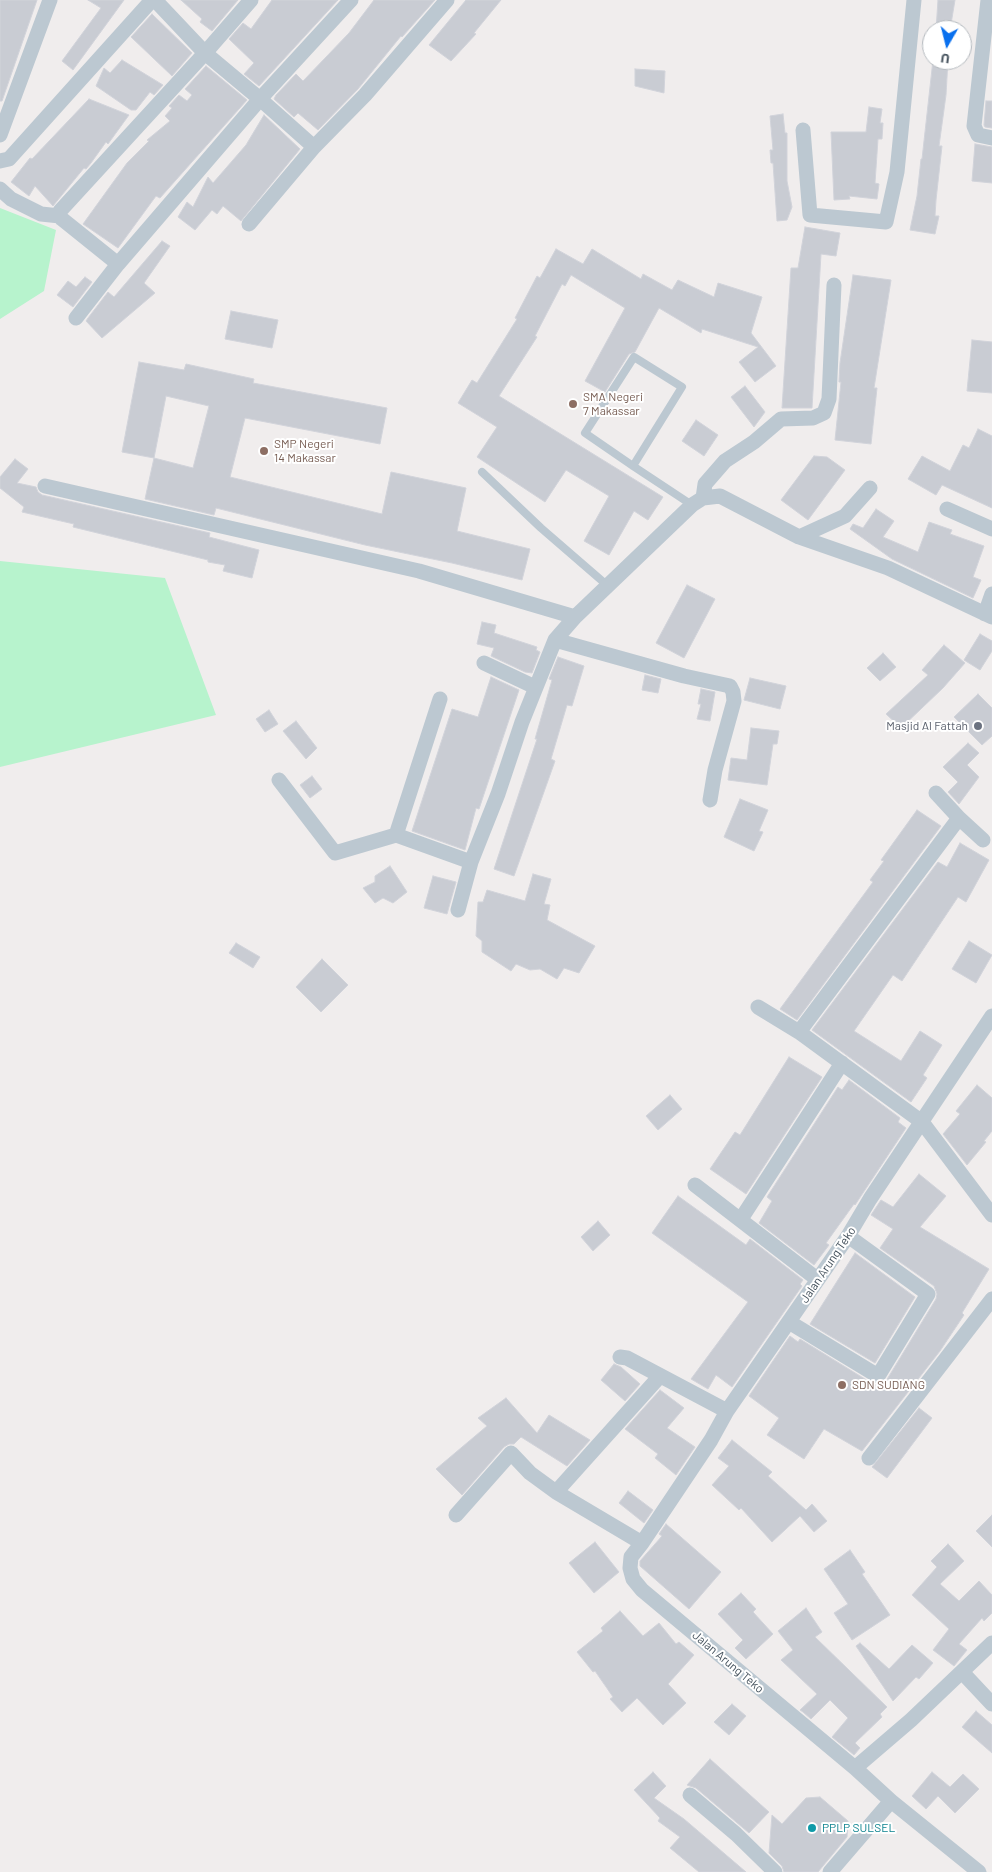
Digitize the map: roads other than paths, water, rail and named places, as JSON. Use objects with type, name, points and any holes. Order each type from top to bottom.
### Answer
[{"type":"street","points":[[0,135],[50,0]]},
{"type":"street","points":[[1,164],[30,136],[153,0],[205,52],[314,147]]},
{"type":"street","points":[[60,216],[60,211],[251,0]]},
{"type":"street","points":[[76,318],[118,264],[260,99],[351,0]]},
{"type":"street","points":[[249,224],[314,147],[365,95],[447,0]]},
{"type":"street","points":[[988,0],[974,126],[978,135],[992,138]]},
{"type":"street","points":[[803,130],[810,215],[886,222],[897,172],[912,3]]},
{"type":"street","points":[[0,189],[11,198],[41,214],[60,216],[118,264]]},
{"type":"street","points":[[458,910],[471,862],[498,794],[535,687],[555,640],[575,617],[698,501],[704,484],[725,461],[754,442],[781,419],[814,418],[824,413],[829,399],[834,285]]},
{"type":"street","points":[[44,486],[418,571],[575,617]]},
{"type":"street","points":[[799,537],[846,516],[870,488]]},
{"type":"street","points":[[698,501],[720,496],[799,537],[888,568],[989,615],[992,594]]},
{"type":"street","points":[[947,509],[992,529]]},
{"type":"street","points":[[555,640],[684,676],[730,686],[734,701],[715,770],[710,800]]},
{"type":"street","points":[[484,663],[535,687]]},
{"type":"street","points":[[396,835],[440,699]]},
{"type":"street","points":[[279,780],[335,853],[396,835],[471,862]]},
{"type":"street","points":[[936,793],[983,840]]},
{"type":"street","points":[[799,1032],[959,818]]},
{"type":"street","points":[[758,1007],[799,1032],[922,1122],[992,1215]]},
{"type":"street","name":"Jalan Arung Teko","points":[[979,1872],[891,1801],[855,1768],[642,1590],[633,1579],[630,1568],[631,1557],[712,1440],[728,1411],[848,1236],[870,1199],[992,1016]]},
{"type":"street","points":[[741,1220],[842,1063]]},
{"type":"street","points":[[695,1185],[817,1279]]},
{"type":"street","points":[[789,1322],[878,1376],[928,1294],[848,1236]]},
{"type":"street","points":[[868,1458],[992,1299]]},
{"type":"street","points":[[620,1357],[627,1358],[728,1411]]},
{"type":"street","points":[[556,1492],[660,1376]]},
{"type":"street","points":[[456,1515],[511,1453],[523,1466],[556,1492],[642,1543]]},
{"type":"street","points":[[855,1768],[912,1720],[992,1642]]},
{"type":"street","points":[[962,1672],[992,1704]]},
{"type":"street","points":[[690,1795],[736,1834],[775,1872]]},
{"type":"street","points":[[830,1872],[891,1801]]},
{"type":"lane","points":[[633,466],[682,387],[634,356],[585,433],[633,466],[698,501]]},
{"type":"lane","points":[[482,472],[608,586]]},
{"type":"place","name":"SMA Negeri 7 Makassar","points":[[573,404]]},
{"type":"place","name":"SMP Negeri 14 Makassar","points":[[264,451]]},
{"type":"place","name":"Masjid Al Fattah","points":[[978,726]]},
{"type":"place","name":"SDN SUDIANG","points":[[842,1385]]},
{"type":"place","name":"PPLP SULSEL","points":[[812,1828]]}]
